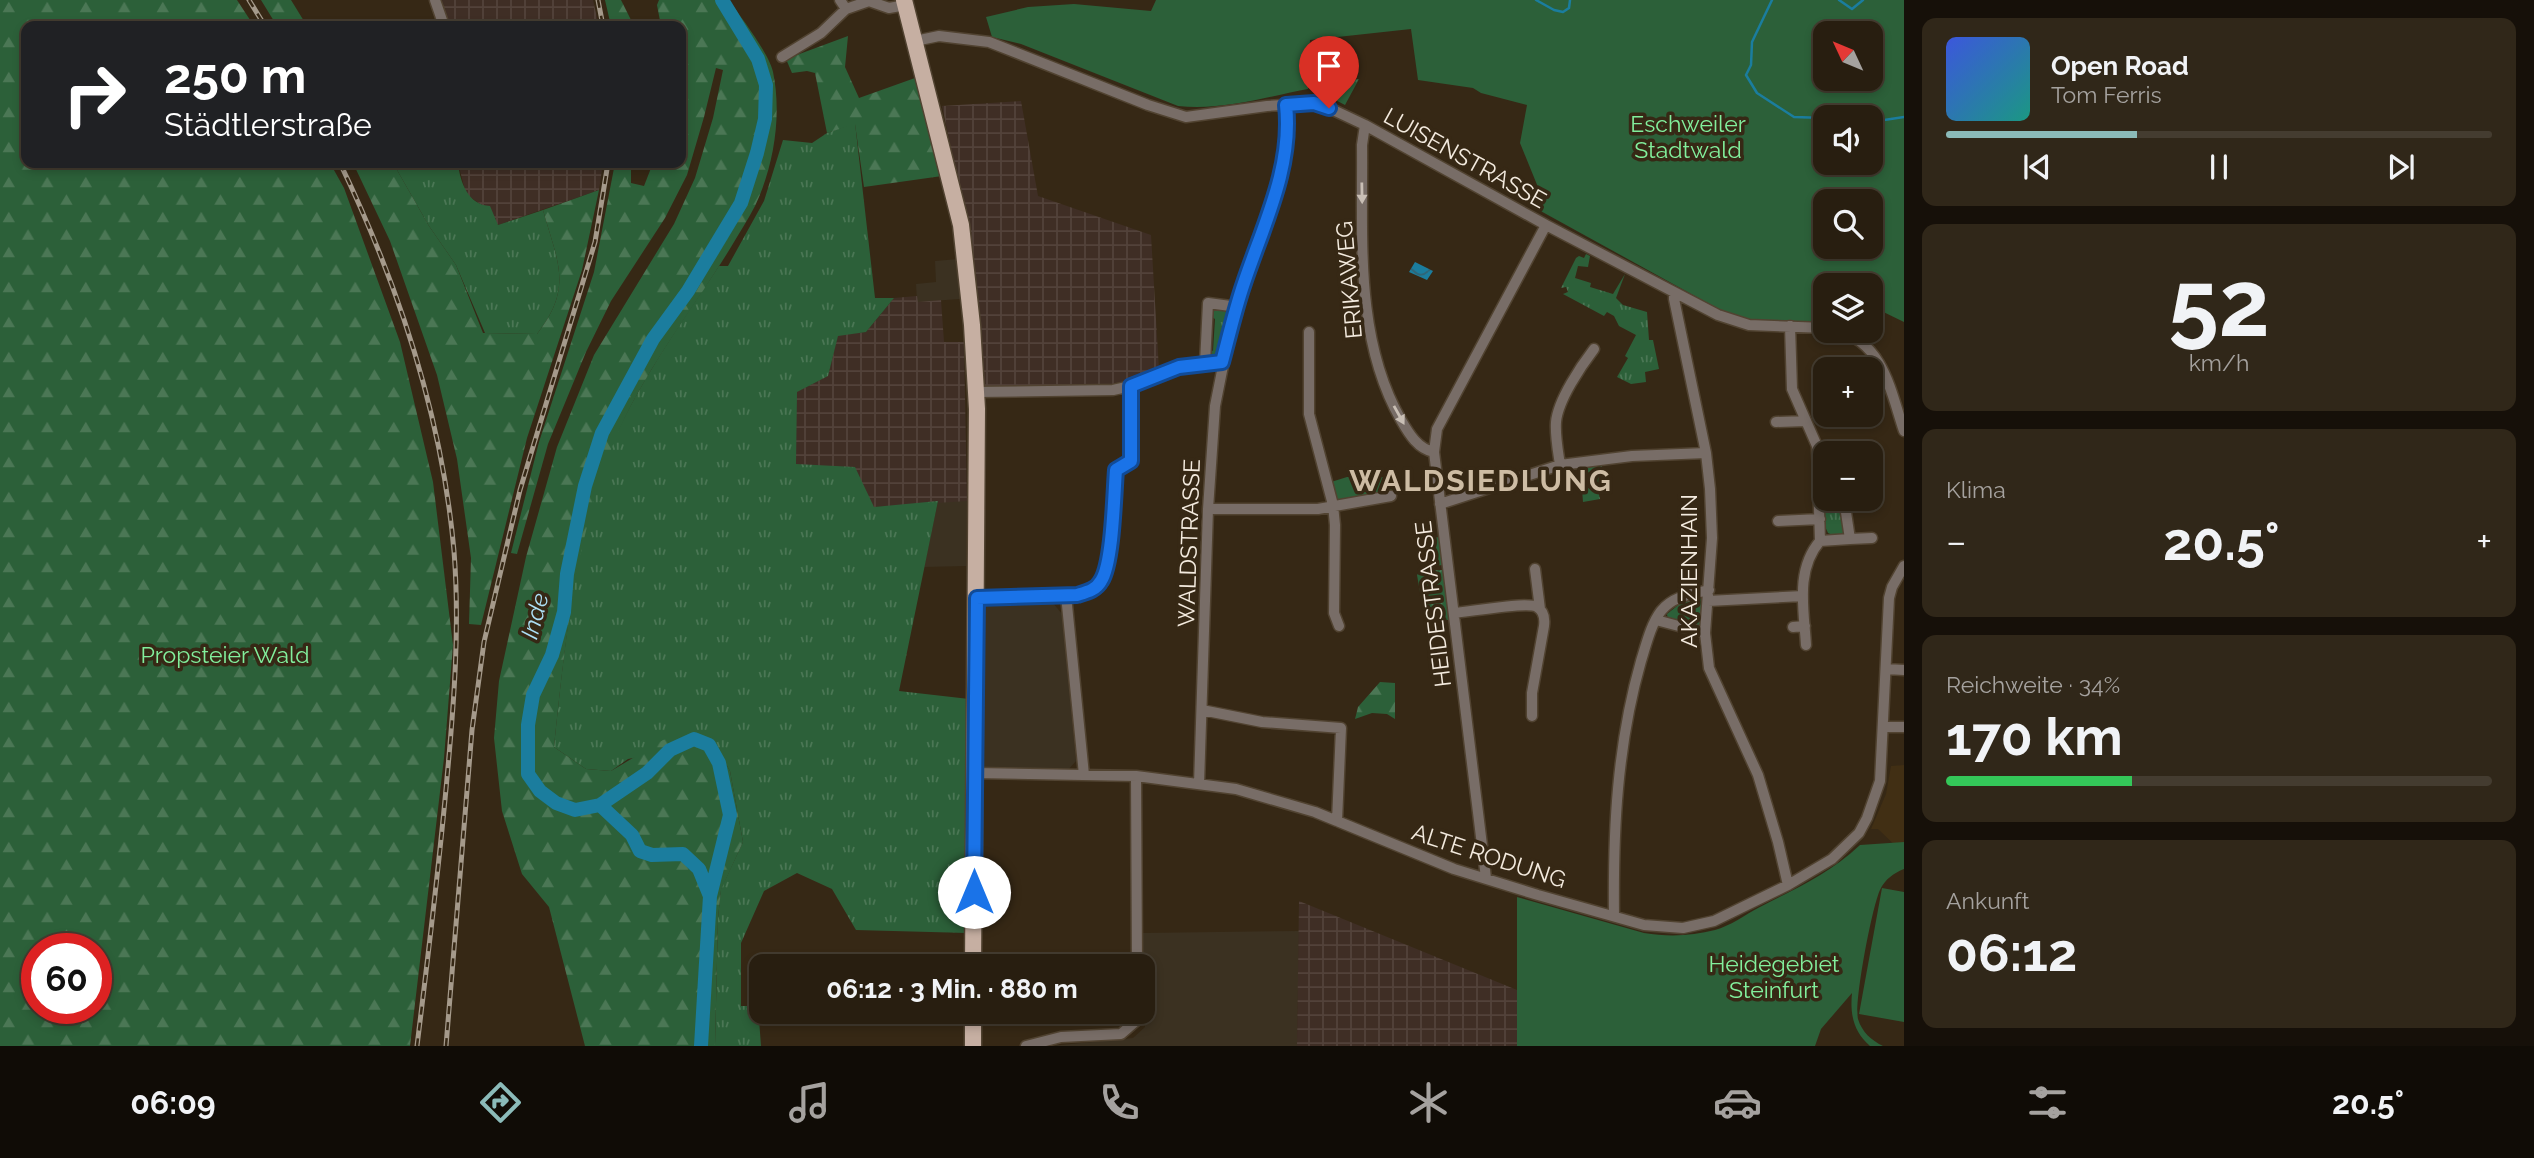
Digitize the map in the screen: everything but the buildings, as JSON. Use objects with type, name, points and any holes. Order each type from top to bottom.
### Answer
[{"type":"main road","points":[[905,3],[964,242],[976,392],[973,954]]},
{"type":"main road","points":[[972,1046],[973,1024]]},
{"type":"street","points":[[435,0],[442,21]]},
{"type":"street","points":[[839,0],[846,9]]},
{"type":"street","points":[[782,57],[821,33],[846,9],[869,1],[889,8],[905,3]]},
{"type":"street","name":"LUISENSTRASSE","points":[[915,41],[939,36],[989,42],[1148,105],[1186,117],[1314,103],[1365,125],[1546,225],[1738,323],[1813,327]]},
{"type":"street","name":"WALDSTRASSE","points":[[1199,784],[1208,509],[1215,406],[1222,362],[1278,189],[1289,129],[1286,105]]},
{"type":"street","name":"ERIKAWEG","points":[[1365,125],[1362,145],[1364,273],[1372,341],[1384,383],[1398,413],[1412,438],[1425,451],[1434,452]]},
{"type":"street","name":"HEIDESTRASSE","points":[[1486,878],[1434,452],[1437,429],[1546,225]]},
{"type":"street","name":"AKAZIENHAIN","points":[[1674,292],[1706,453],[1712,538],[1705,633],[1709,668],[1758,775],[1788,884]]},
{"type":"street","points":[[1205,363],[1208,303],[1238,307]]},
{"type":"street","points":[[1790,326],[1792,389],[1815,441]]},
{"type":"street","points":[[1309,332],[1309,414],[1333,505],[1335,613],[1339,626]]},
{"type":"street","points":[[1862,343],[1879,361],[1885,372],[1904,431]]},
{"type":"street","points":[[1560,465],[1556,435],[1557,415],[1594,349]]},
{"type":"street","points":[[976,392],[1113,390],[1131,386],[1158,373],[1222,362]]},
{"type":"street","points":[[977,598],[1066,595],[1091,591],[1101,582],[1116,470],[1131,461],[1131,386]]},
{"type":"street","points":[[1776,422],[1805,421]]},
{"type":"street","points":[[1440,505],[1560,465],[1632,456],[1706,453]]},
{"type":"street","points":[[1208,509],[1318,509],[1391,496]]},
{"type":"street","points":[[1806,645],[1803,596],[1805,569],[1820,541],[1820,511]]},
{"type":"street","points":[[1846,511],[1850,539]]},
{"type":"street","points":[[1778,521],[1819,519]]},
{"type":"street","points":[[1820,541],[1872,538]]},
{"type":"street","name":"ALTE RODUNG","points":[[976,773],[1136,776],[1199,784],[1281,801],[1418,855],[1486,878],[1644,925],[1683,928],[1714,921],[1788,884],[1832,859],[1859,833],[1880,781],[1889,598],[1904,566]]},
{"type":"street","points":[[1532,716],[1532,693],[1544,626],[1535,569]]},
{"type":"street","points":[[1066,595],[1084,775]]},
{"type":"street","points":[[1614,916],[1614,840],[1618,774],[1632,693],[1660,611],[1672,601],[1709,596],[1803,596]]},
{"type":"street","points":[[1454,613],[1528,604],[1540,609]]},
{"type":"street","points":[[1656,620],[1705,633]]},
{"type":"street","points":[[1793,627],[1805,626]]},
{"type":"street","points":[[1886,669],[1904,670]]},
{"type":"street","points":[[1202,710],[1262,722],[1341,728],[1337,821]]},
{"type":"street","points":[[1884,727],[1904,727]]},
{"type":"street","points":[[1136,776],[1136,954]]},
{"type":"street","points":[[1026,1046],[1061,1037],[1121,1034],[1133,1024]]},
{"type":"shaded area","points":[[439,0],[593,0],[598,21],[446,21]]},
{"type":"shaded area","points":[[1021,101],[1038,196],[1151,235],[1159,370],[1130,383],[1112,387],[984,389],[967,224],[942,106]]},
{"type":"shaded area","points":[[459,168],[602,168],[599,190],[498,225],[483,206],[466,194]]},
{"type":"shaded area","points":[[958,259],[960,299],[917,302],[916,284],[936,282],[935,261]]},
{"type":"shaded area","points":[[917,296],[918,302],[941,300],[944,342],[964,342],[967,501],[874,507],[796,464],[796,392],[828,376],[838,335],[866,332],[894,298]]},
{"type":"shaded area","points":[[938,501],[967,501],[966,566],[924,567]]},
{"type":"shaded area","points":[[1053,603],[1062,614],[1076,761],[1068,770],[982,767],[982,605]]},
{"type":"shaded area","points":[[1904,765],[1904,849],[1899,849],[1878,829],[1871,829],[1886,794],[1891,766]]},
{"type":"shaded area","points":[[1299,901],[1517,990],[1518,1046],[1297,1046]]},
{"type":"shaded area","points":[[1299,931],[1297,1046],[1050,1046],[1133,1038],[1145,1024],[1155,1024],[1155,954],[1143,954],[1142,933]]},
{"type":"green space","name":"Propsteier Wald","points":[[0,0],[237,0],[251,21],[21,21],[21,168],[333,168],[344,188],[400,342],[433,482],[453,645],[444,758],[410,1046],[0,1046]]},
{"type":"green space","points":[[261,0],[291,0],[304,21],[274,21]]},
{"type":"green space","points":[[605,0],[621,0],[632,21],[610,21]]},
{"type":"green space","points":[[659,0],[729,0],[771,65],[777,105],[774,140],[762,191],[752,211],[653,366],[614,442],[590,516],[573,592],[554,747],[586,769],[611,771],[663,740],[694,732],[714,741],[730,771],[743,842],[721,890],[715,1046],[585,1046],[549,907],[522,874],[502,811],[494,738],[499,681],[526,557],[557,447],[594,355],[674,224],[695,178],[713,118],[723,70],[716,68],[687,175],[665,218],[611,301],[586,352],[548,444],[517,554],[511,553],[539,442],[594,272],[614,168],[631,168],[631,183],[644,186],[651,168],[686,168],[686,21],[660,21],[657,5]]},
{"type":"green space","name":"Eschweiler Stadtwald","points":[[1156,0],[1904,0],[1904,322],[1883,312],[1883,273],[1813,273],[1813,323],[1747,322],[1733,317],[1537,209],[1542,197],[1520,143],[1527,105],[1481,93],[1473,88],[1418,80],[1411,29],[1310,40],[1308,89],[1211,107],[1178,106],[1021,44],[992,37],[986,17],[1028,7],[1074,4],[1151,11]]},
{"type":"green space","points":[[848,36],[845,67],[859,98],[915,78],[942,176],[864,187],[855,124],[827,133],[815,73],[792,73],[786,59]]},
{"type":"green space","points":[[1359,79],[1345,105],[1326,95],[1318,86]]},
{"type":"green space","points":[[855,123],[875,298],[894,298],[866,332],[838,336],[828,376],[797,392],[796,464],[855,467],[874,507],[938,501],[899,691],[969,699],[968,933],[856,930],[832,889],[797,873],[764,891],[741,943],[741,1006],[749,1006],[749,1024],[759,1024],[761,1046],[715,1046],[721,889],[743,842],[730,771],[714,742],[628,759],[611,771],[586,769],[554,747],[561,684],[579,557],[594,495],[616,434],[648,376],[719,266],[728,266],[764,201],[783,140],[812,143],[827,133]]},
{"type":"green space","points":[[355,168],[396,168],[429,226],[456,265],[483,333],[537,334],[556,302],[559,288],[557,259],[543,210],[599,190],[582,270],[527,438],[481,625],[469,624],[471,558],[457,459],[437,375],[390,241]]},
{"type":"green space","points":[[396,168],[459,168],[466,191],[476,202],[490,206],[498,225],[543,210],[557,259],[559,288],[556,302],[537,334],[485,333],[456,265],[429,226]]},
{"type":"green space","points":[[1586,254],[1590,256],[1588,267],[1578,266],[1575,278],[1591,283],[1590,287],[1613,294],[1625,274],[1616,298],[1623,305],[1647,312],[1649,340],[1653,340],[1659,369],[1645,372],[1646,382],[1631,384],[1617,377],[1628,358],[1625,356],[1636,335],[1619,326],[1614,316],[1607,312],[1604,316],[1563,294],[1568,292],[1566,287],[1561,288],[1576,258],[1584,258]]},
{"type":"green space","points":[[1215,307],[1230,312],[1216,359],[1208,356],[1208,348],[1213,351],[1215,319],[1209,315],[1209,310]]},
{"type":"green space","points":[[1602,466],[1603,490],[1598,491],[1600,499],[1583,502],[1582,489],[1597,487],[1597,478],[1594,472],[1580,473],[1582,468]]},
{"type":"green space","points":[[1347,477],[1391,477],[1392,492],[1337,502],[1331,482]]},
{"type":"green space","points":[[1823,511],[1844,511],[1846,528],[1843,533],[1835,536],[1828,533],[1823,522]]},
{"type":"green space","points":[[1441,537],[1443,565],[1431,566],[1428,562],[1429,541],[1431,538]]},
{"type":"green space","points":[[1443,570],[1449,620],[1428,619],[1424,615],[1417,575],[1420,571]]},
{"type":"green space","points":[[1702,598],[1707,603],[1705,622],[1700,628],[1668,620],[1667,614],[1682,602]]},
{"type":"green space","points":[[1380,682],[1395,683],[1395,719],[1387,714],[1372,713],[1355,719],[1358,707]]},
{"type":"green space","name":"Heidegebiet Steinfurt","points":[[1904,842],[1904,869],[1887,880],[1877,900],[1864,954],[1857,1009],[1862,1028],[1883,1046],[1870,1046],[1856,1028],[1852,1015],[1852,993],[1821,1029],[1815,1046],[1517,1046],[1517,897],[1644,933],[1698,934],[1726,926],[1799,887],[1836,865],[1860,845]]},
{"type":"green space","points":[[1882,888],[1904,892],[1904,1022],[1859,1014]]},
{"type":"water","points":[[1415,262],[1433,271],[1427,280],[1409,272]]},
{"type":"waterway","name":"Inde","points":[[701,1046],[710,896],[730,815],[719,763],[709,745],[694,739],[670,750],[647,773],[600,805],[575,810],[556,803],[540,791],[528,774],[528,725],[533,695],[552,655],[564,612],[567,574],[585,486],[602,433],[653,339],[688,291],[741,203],[757,153],[765,119],[766,85],[758,59],[722,0]]},
{"type":"waterway","points":[[1536,0],[1563,12],[1569,8],[1570,0]]},
{"type":"waterway","points":[[1772,0],[1752,42],[1751,65],[1746,75],[1757,93],[1794,117],[1813,118]]},
{"type":"waterway","points":[[1839,0],[1852,9],[1863,0]]},
{"type":"waterway","points":[[1883,120],[1904,117]]},
{"type":"waterway","points":[[600,805],[632,835],[640,851],[652,855],[683,854],[699,869],[710,896]]},
{"type":"railway","points":[[249,0],[262,21]]},
{"type":"railway","points":[[598,0],[602,21]]},
{"type":"railway","points":[[342,168],[381,256],[414,352],[439,450],[454,551],[456,636],[452,722],[417,1046]]},
{"type":"railway","points":[[446,1046],[472,730],[484,642],[520,490],[595,242],[607,168]]},
{"type":"district","name":"WALDSIEDLUNG","points":[[1481,481]]},
{"type":"route","points":[[974,892],[977,598],[1077,595],[1091,591],[1101,582],[1107,566],[1116,470],[1131,461],[1131,386],[1158,373],[1179,367],[1222,362],[1243,287],[1278,189],[1289,129],[1286,105],[1314,103],[1329,108]]}]
